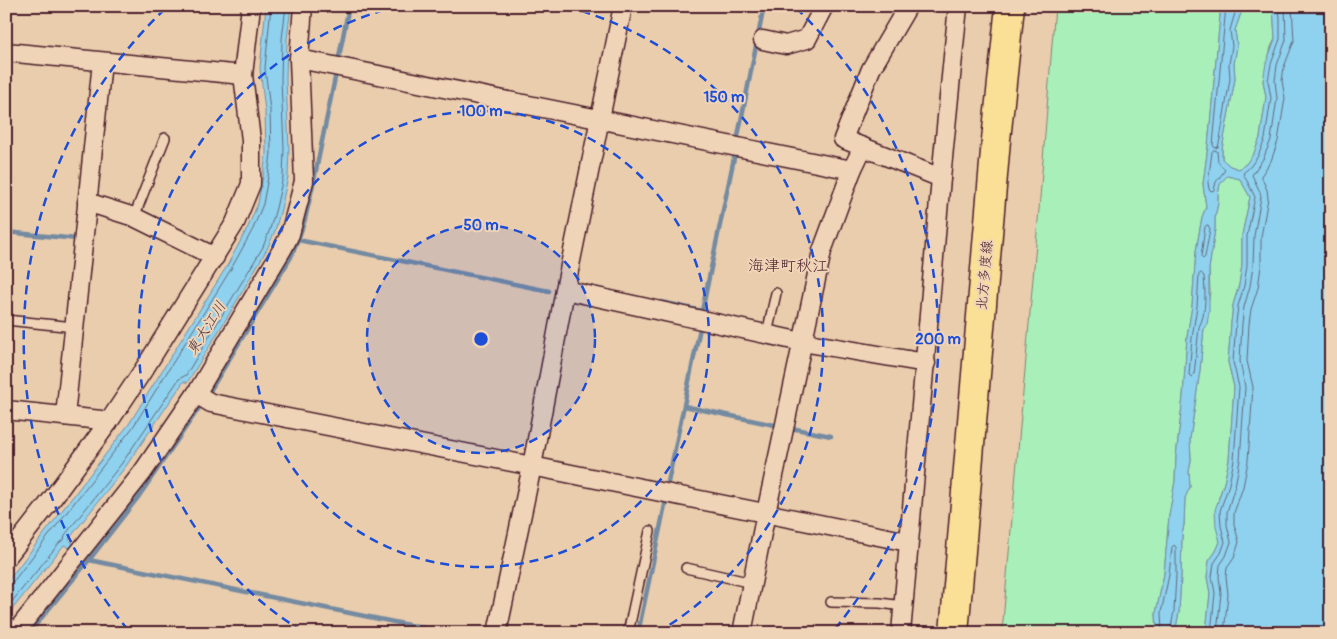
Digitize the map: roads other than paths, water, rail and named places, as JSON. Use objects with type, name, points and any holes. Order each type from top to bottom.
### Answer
[{"type":"main road","name":"北方多度線","points":[[954,633],[996,140],[1010,6]]},
{"type":"street","points":[[6,558],[108,423],[235,223],[251,184],[251,140],[243,75],[251,6]]},
{"type":"street","points":[[14,633],[142,473],[196,394],[290,234],[304,181],[299,59],[303,6]]},
{"type":"street","points":[[497,633],[623,6]]},
{"type":"street","points":[[763,40],[786,45],[807,39],[824,6]]},
{"type":"street","points":[[908,6],[871,69],[843,139],[941,178]]},
{"type":"street","points":[[901,633],[958,6]]},
{"type":"street","points":[[6,52],[243,75]]},
{"type":"street","points":[[299,59],[852,170]]},
{"type":"street","points":[[65,416],[102,62]]},
{"type":"street","points":[[742,633],[822,251],[852,170],[863,147]]},
{"type":"street","points":[[88,202],[134,217],[215,257]]},
{"type":"street","points":[[565,290],[802,342],[926,363]]},
{"type":"street","points":[[196,394],[211,403],[908,542]]},
{"type":"street","points":[[6,410],[101,420],[108,423]]},
{"type":"lane","points":[[134,217],[165,138]]},
{"type":"lane","points":[[767,334],[776,293]]},
{"type":"lane","points":[[6,320],[74,327]]},
{"type":"lane","points":[[628,633],[650,531]]},
{"type":"lane","points":[[686,568],[752,583]]},
{"type":"lane","points":[[831,602],[880,603],[903,606]]},
{"type":"water","name":"東大江川","points":[[266,6],[291,6],[287,39],[286,80],[289,148],[288,177],[275,231],[267,249],[187,383],[184,381],[126,466],[69,539],[76,547],[74,550],[64,545],[6,617],[6,583],[129,424],[227,266],[248,227],[258,203],[266,153],[265,111],[260,68]]},
{"type":"water","points":[[1221,6],[1241,6],[1241,13],[1235,30],[1237,46],[1234,64],[1235,79],[1222,149],[1222,159],[1230,166],[1239,169],[1246,164],[1254,153],[1260,138],[1266,97],[1263,81],[1266,63],[1275,39],[1273,6],[1331,6],[1331,633],[1206,633],[1210,593],[1207,577],[1209,561],[1220,542],[1216,527],[1215,510],[1229,460],[1234,387],[1228,362],[1231,323],[1242,265],[1242,235],[1250,197],[1240,179],[1227,176],[1220,184],[1218,195],[1209,269],[1209,312],[1207,324],[1204,328],[1190,439],[1190,487],[1185,498],[1179,612],[1175,633],[1157,633],[1156,613],[1164,574],[1169,516],[1175,481],[1196,251],[1202,217],[1206,207],[1203,184]]},
{"type":"waterway","points":[[338,62],[349,6]]},
{"type":"waterway","points":[[737,141],[764,6]]},
{"type":"waterway","points":[[208,394],[291,257],[298,240],[314,180],[336,73]]},
{"type":"waterway","points":[[662,302],[702,311],[735,153]]},
{"type":"waterway","points":[[6,232],[77,239]]},
{"type":"waterway","points":[[298,240],[549,291]]},
{"type":"waterway","points":[[667,487],[700,328]]},
{"type":"waterway","points":[[684,406],[779,426]]},
{"type":"waterway","points":[[33,628],[139,496],[199,408]]},
{"type":"waterway","points":[[791,428],[831,436]]},
{"type":"waterway","points":[[638,633],[666,500]]},
{"type":"waterway","points":[[86,558],[448,633]]},
{"type":"district","name":"海津町秋江","points":[[788,265]]}]
